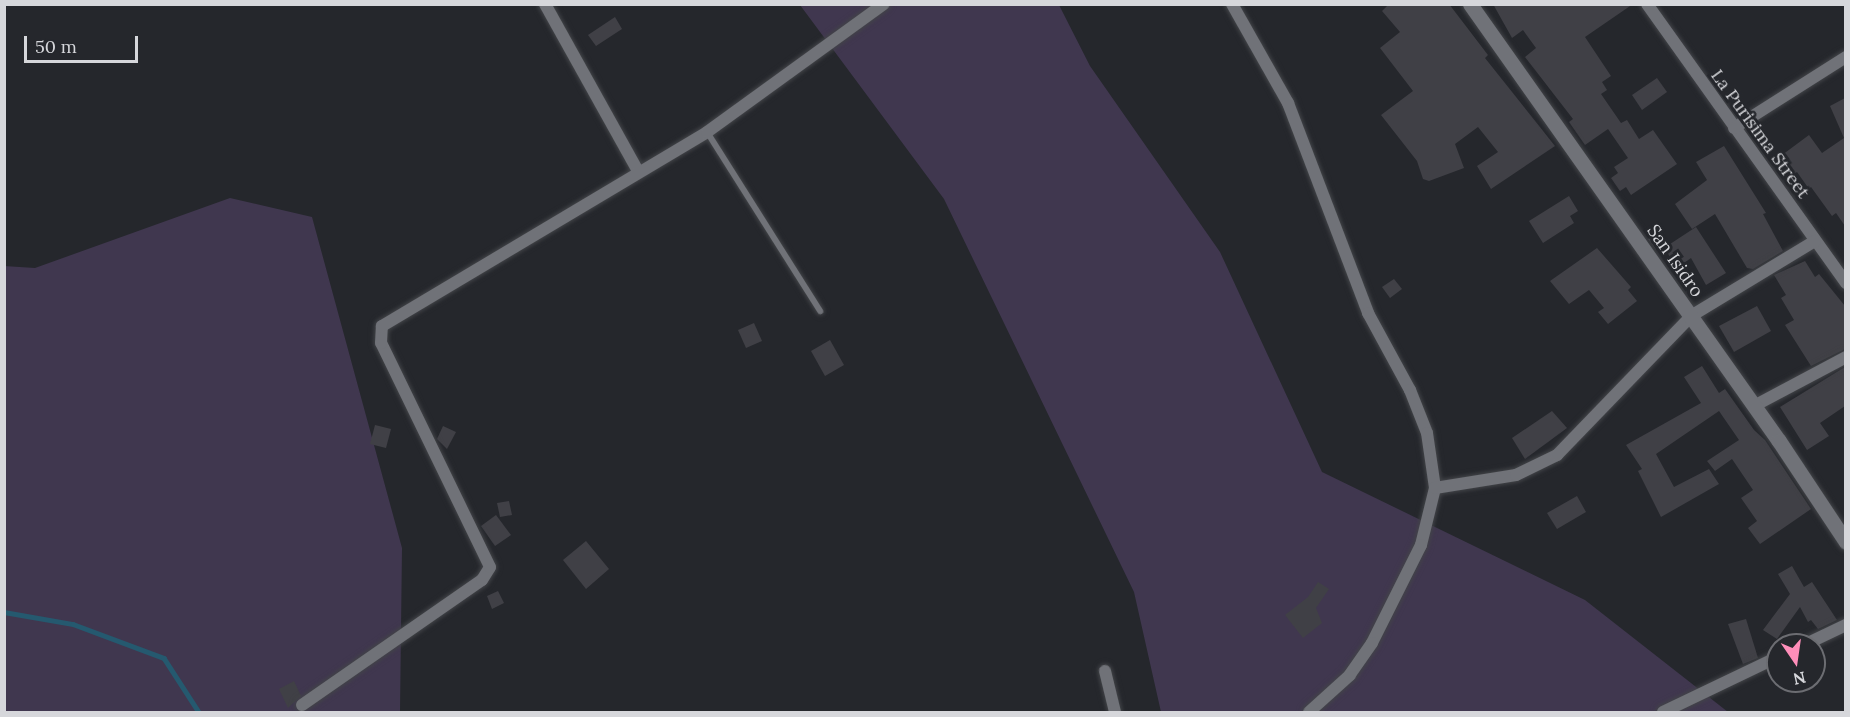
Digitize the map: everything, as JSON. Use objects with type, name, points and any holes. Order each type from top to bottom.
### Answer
[{"type":"street","points":[[545,4],[638,171]]},
{"type":"street","points":[[302,705],[482,580],[490,567],[381,343],[382,326],[638,171],[707,132],[884,4]]},
{"type":"street","points":[[1232,4],[1288,103],[1368,313],[1410,390],[1427,433],[1435,488],[1421,545],[1372,643],[1350,675],[1309,712]]},
{"type":"street","name":"San Isidro","points":[[1470,4],[1754,406],[1845,542]]},
{"type":"street","name":"La Purisima Street","points":[[1647,4],[1845,283]]},
{"type":"street","points":[[1734,128],[1845,57]]},
{"type":"street","points":[[1435,488],[1516,475],[1557,455],[1607,407],[1691,316],[1815,241]]},
{"type":"street","points":[[1754,406],[1845,357]]},
{"type":"street","points":[[1826,634],[1845,625]]},
{"type":"street","points":[[1663,712],[1766,663]]},
{"type":"street","points":[[1105,671],[1115,712]]},
{"type":"lane","points":[[707,132],[820,311]]},
{"type":"shaded area","points":[[800,5],[1059,5],[1090,66],[1220,252],[1322,472],[1585,600],[1728,712],[1161,712],[1134,592],[944,199]]},
{"type":"shaded area","points":[[230,198],[312,217],[402,548],[400,712],[5,712],[4,266],[35,268]]},
{"type":"building","points":[[1389,4],[1449,4],[1488,55],[1485,58],[1555,146],[1491,189],[1477,166],[1498,152],[1478,127],[1455,144],[1464,168],[1429,181],[1423,179],[1417,161],[1381,115],[1413,91],[1380,48],[1400,32],[1382,11]]},
{"type":"building","points":[[1493,4],[1633,4],[1585,37],[1611,76],[1602,82],[1607,90],[1601,94],[1621,123],[1627,120],[1639,139],[1653,130],[1677,164],[1631,195],[1626,187],[1620,191],[1611,178],[1618,173],[1614,167],[1628,158],[1608,129],[1585,145],[1569,122],[1573,119],[1525,57],[1536,48],[1523,30],[1512,38]]},
{"type":"building","points":[[615,17],[622,29],[596,46],[588,35]]},
{"type":"building","points":[[1657,78],[1667,92],[1642,110],[1632,95]]},
{"type":"building","points":[[1845,98],[1845,226],[1836,213],[1832,216],[1797,172],[1791,176],[1778,158],[1809,135],[1822,153],[1844,138],[1830,106]]},
{"type":"building","points":[[1724,146],[1766,213],[1763,214],[1783,251],[1753,269],[1747,268],[1715,214],[1692,229],[1675,204],[1707,180],[1696,162]]},
{"type":"building","points":[[1569,196],[1578,211],[1570,216],[1574,223],[1543,243],[1529,221]]},
{"type":"building","points":[[1696,227],[1726,273],[1706,285],[1691,258],[1677,268],[1664,248]]},
{"type":"building","points":[[1660,230],[1668,242],[1656,250],[1648,239]]},
{"type":"building","points":[[1597,248],[1631,287],[1628,290],[1637,301],[1608,324],[1598,312],[1604,308],[1589,290],[1569,304],[1550,281]]},
{"type":"building","points":[[1805,261],[1815,277],[1819,274],[1845,306],[1845,349],[1811,366],[1785,325],[1794,320],[1781,298],[1786,295],[1774,275]]},
{"type":"building","points":[[1394,279],[1402,289],[1390,298],[1382,287]]},
{"type":"building","points":[[1757,306],[1771,331],[1734,352],[1719,326]]},
{"type":"building","points":[[754,323],[762,341],[746,348],[738,330]]},
{"type":"building","points":[[830,340],[844,365],[825,376],[811,351]]},
{"type":"building","points":[[1702,366],[1719,393],[1725,389],[1754,430],[1765,440],[1811,509],[1760,544],[1748,528],[1757,521],[1741,498],[1753,490],[1732,459],[1715,471],[1707,461],[1739,440],[1719,411],[1656,454],[1674,487],[1709,469],[1719,484],[1661,517],[1638,471],[1642,469],[1626,445],[1701,403],[1684,377]]},
{"type":"building","points":[[1845,367],[1845,406],[1820,423],[1829,436],[1807,450],[1780,407]]},
{"type":"building","points":[[1552,411],[1567,428],[1525,459],[1512,438]]},
{"type":"building","points":[[375,425],[391,429],[386,448],[370,444]]},
{"type":"building","points":[[443,426],[456,432],[447,449],[437,439]]},
{"type":"building","points":[[1577,496],[1586,512],[1557,529],[1547,513]]},
{"type":"building","points":[[509,501],[512,515],[500,517],[497,503]]},
{"type":"building","points":[[496,515],[511,535],[495,546],[481,526]]},
{"type":"building","points":[[586,541],[609,569],[586,589],[563,560]]},
{"type":"building","points":[[1792,566],[1804,587],[1812,582],[1837,620],[1818,629],[1811,620],[1808,622],[1800,607],[1781,633],[1768,633],[1763,630],[1790,594],[1778,574]]},
{"type":"building","points":[[1318,582],[1329,589],[1316,608],[1322,623],[1303,638],[1285,615],[1308,597]]},
{"type":"building","points":[[498,591],[504,603],[492,609],[487,596]]},
{"type":"building","points":[[1746,619],[1758,658],[1743,664],[1728,624]]},
{"type":"building","points":[[294,681],[301,696],[288,708],[279,689]]},
{"type":"waterway","points":[[4,612],[73,624],[164,658],[199,712]]}]
